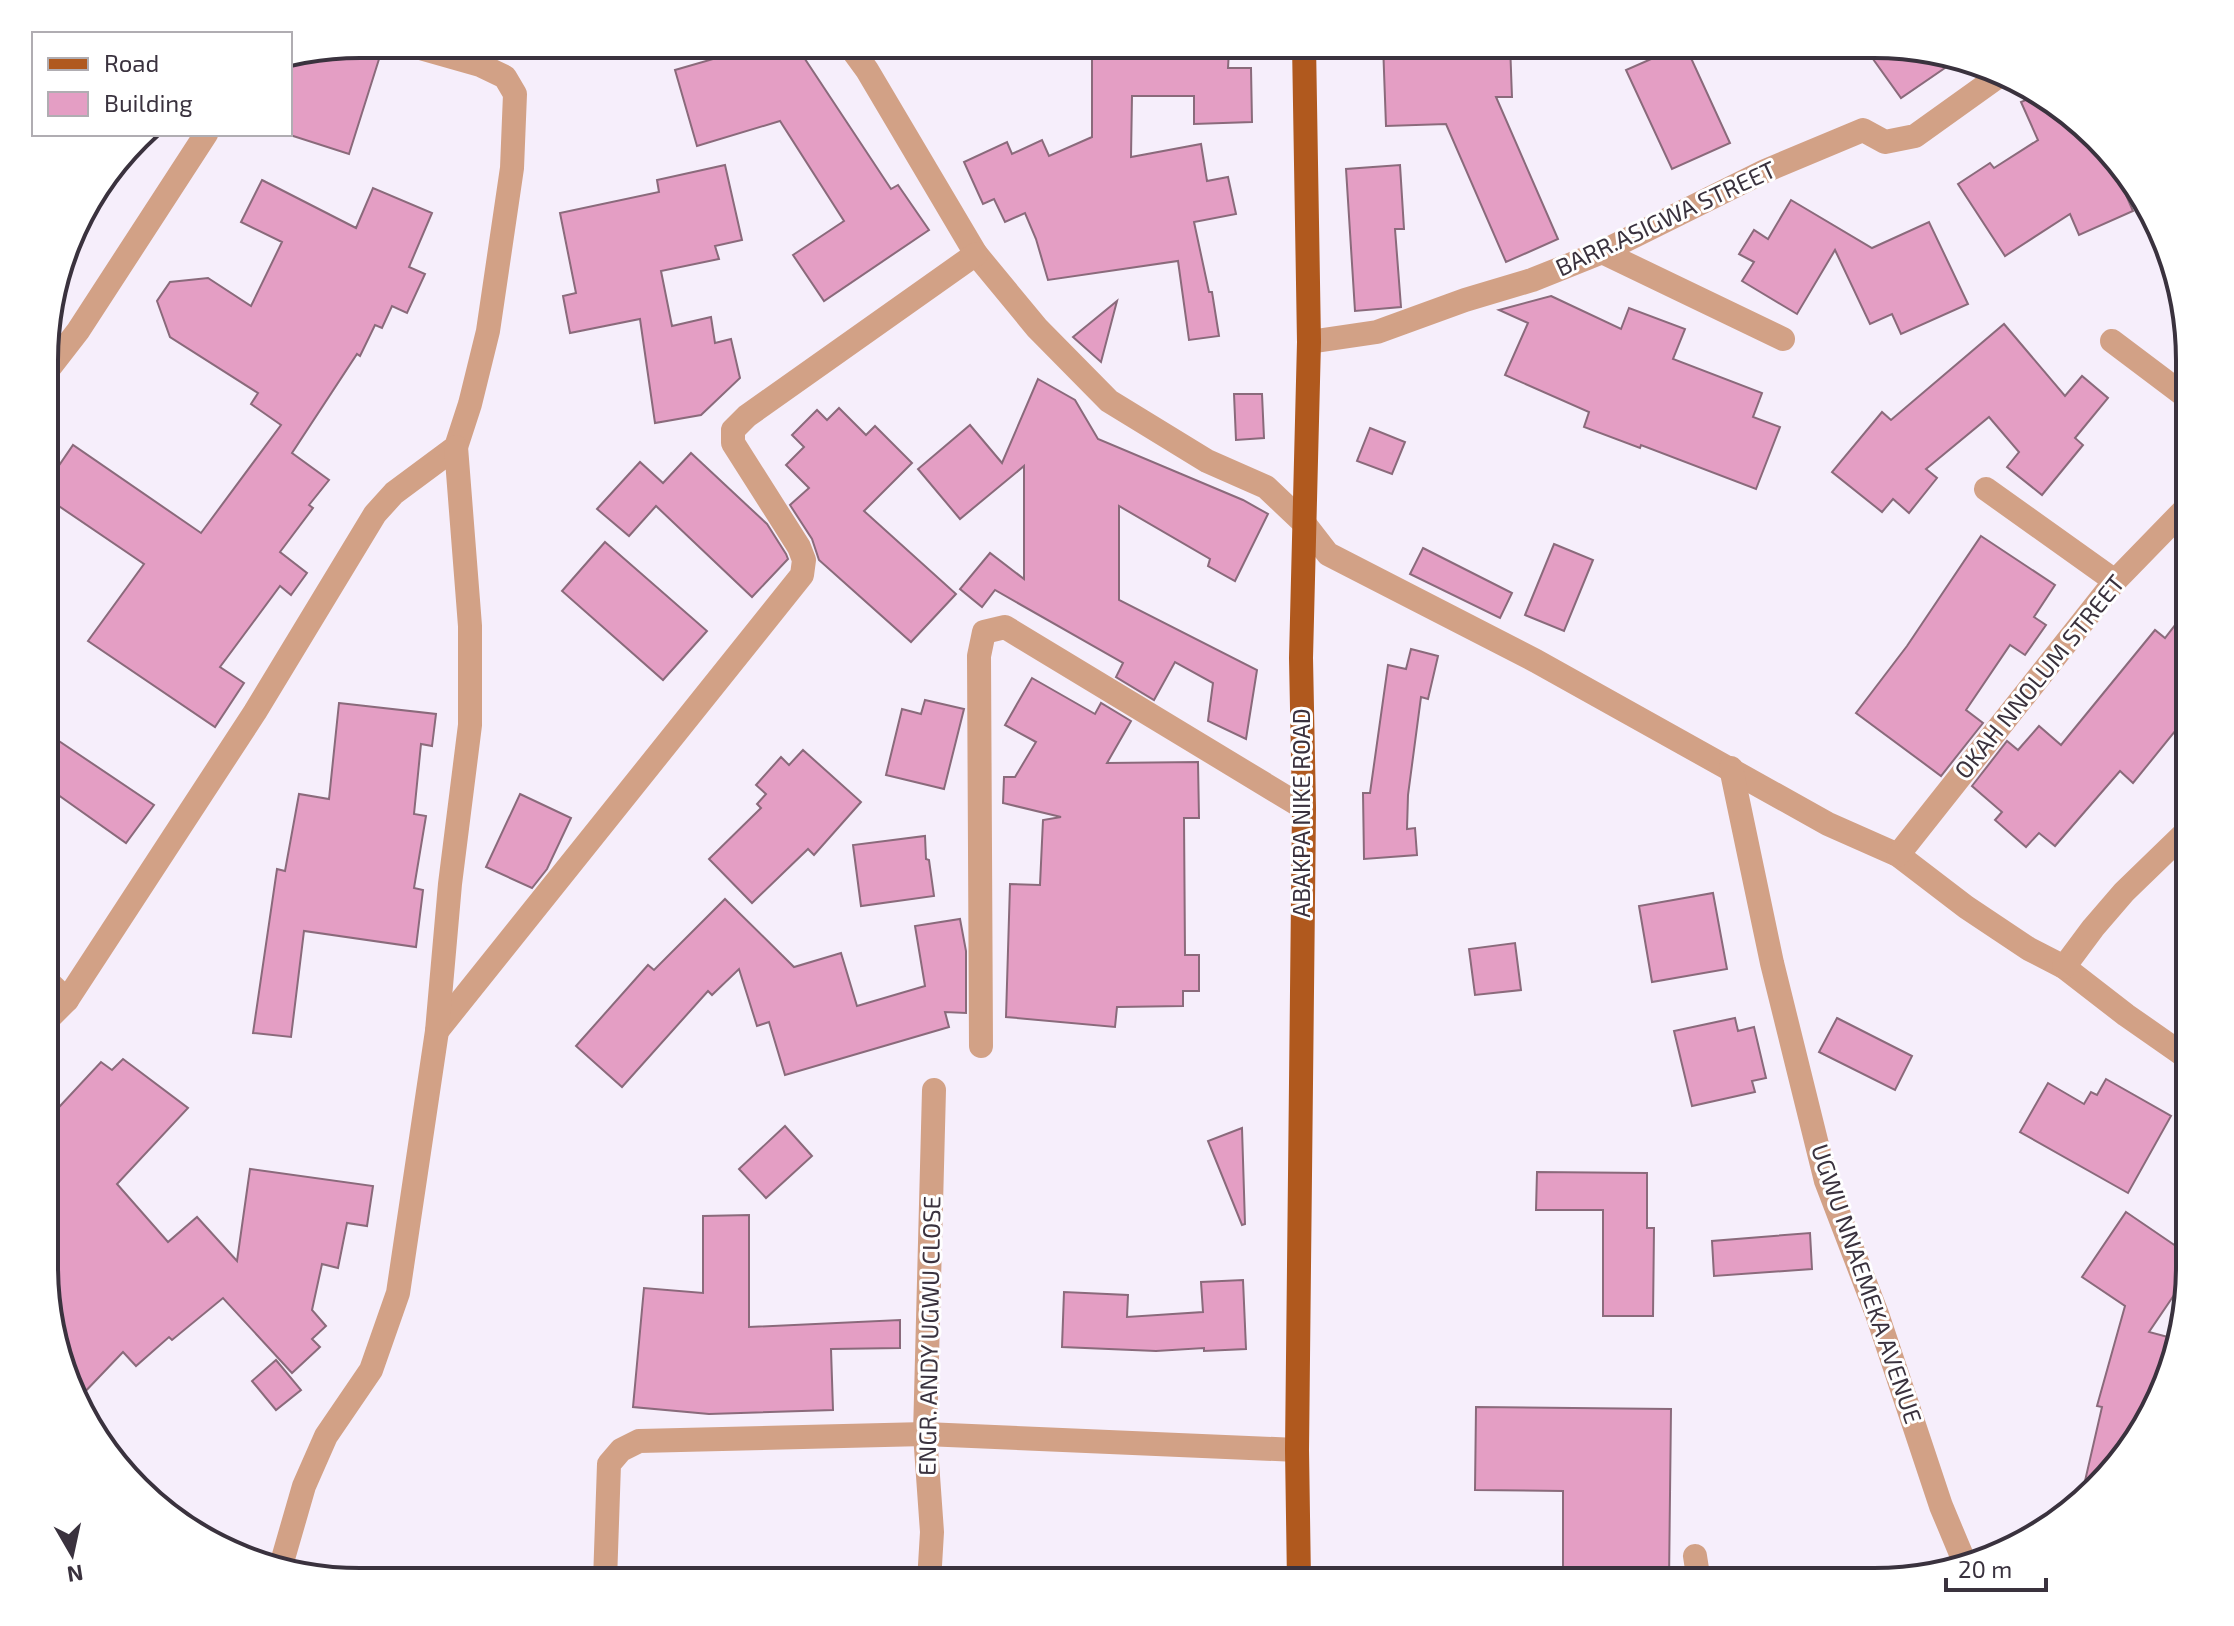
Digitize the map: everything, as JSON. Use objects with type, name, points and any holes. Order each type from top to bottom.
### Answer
[{"type":"main road","name":"ABAKPA NIKE ROAD","points":[[1299,1568],[1297,1450],[1304,808],[1301,658],[1309,342],[1304,58]]},
{"type":"street","points":[[283,1558],[304,1486],[326,1436],[371,1370],[398,1293],[437,1031],[450,884],[470,725],[470,626],[456,447],[488,331],[512,168],[515,94],[505,77],[455,58]]},
{"type":"street","points":[[858,58],[976,254],[1037,328],[1109,401],[1207,461],[1266,487],[1304,523],[1328,554],[1436,607],[1828,824],[1898,855],[1966,907],[2029,949],[2064,967],[2176,1050]]},
{"type":"street","name":"BARR.ASIGWA STREET","points":[[1309,342],[1377,332],[1532,280],[1602,252],[1765,171],[1863,130],[1885,142],[1915,136],[1991,82]]},
{"type":"street","points":[[58,357],[205,136]]},
{"type":"street","points":[[1602,252],[1783,339]]},
{"type":"street","points":[[437,1031],[802,575],[804,560],[799,547],[733,443],[733,430],[747,416],[976,254]]},
{"type":"street","points":[[2112,341],[2176,389]]},
{"type":"street","points":[[58,1009],[67,1000],[255,712],[375,514],[394,493],[456,447]]},
{"type":"street","points":[[1986,489],[2115,581]]},
{"type":"street","name":"OKAH NNOLUM STREET","points":[[1898,855],[2115,581],[2176,518]]},
{"type":"street","points":[[981,1046],[979,656],[984,632],[1005,627],[1304,808]]},
{"type":"street","name":"UGWU NNAEMEKA AVENUE","points":[[1731,768],[1772,963],[1826,1181],[1877,1314],[1941,1506],[1961,1555]]},
{"type":"street","points":[[2064,967],[2124,892],[2176,842]]},
{"type":"street","points":[[58,991],[67,1000]]},
{"type":"street","name":"ENGR. ANDY UGWU CLOSE","points":[[930,1568],[932,1532],[925,1434],[934,1090]]},
{"type":"street","points":[[605,1568],[609,1464],[621,1450],[639,1441],[925,1434],[1297,1450]]},
{"type":"street","points":[[1695,1556],[1697,1568]]},
{"type":"building","points":[[379,58],[349,154],[292,136],[292,66],[340,59]]},
{"type":"building","points":[[717,58],[804,58],[891,189],[898,185],[929,230],[824,301],[793,255],[844,221],[780,121],[697,146],[675,70]]},
{"type":"building","points":[[1092,58],[1229,58],[1228,68],[1251,68],[1252,122],[1194,124],[1194,96],[1132,96],[1131,157],[1201,144],[1207,181],[1228,177],[1236,214],[1194,222],[1209,292],[1212,292],[1219,336],[1189,340],[1178,261],[1048,280],[1025,213],[1005,222],[994,199],[983,204],[964,162],[1007,142],[1012,154],[1042,140],[1049,156],[1092,137]]},
{"type":"building","points":[[1384,58],[1511,58],[1512,97],[1496,97],[1558,239],[1506,262],[1446,124],[1386,126]]},
{"type":"building","points":[[1653,58],[1691,58],[1730,143],[1672,169],[1626,70]]},
{"type":"building","points":[[1872,58],[1947,67],[1901,98]]},
{"type":"building","points":[[2027,99],[2042,109],[2088,146],[2114,176],[2133,211],[2079,235],[2070,214],[2005,256],[1958,184],[1990,163],[1994,168],[2038,140],[2021,102]]},
{"type":"building","points":[[725,165],[742,240],[715,246],[719,259],[661,271],[672,326],[711,317],[715,343],[731,339],[740,378],[701,415],[655,423],[640,319],[570,333],[563,296],[576,293],[560,213],[659,192],[657,180]]},
{"type":"building","points":[[1400,165],[1404,229],[1395,229],[1401,307],[1355,311],[1346,169]]},
{"type":"building","points":[[262,180],[356,228],[373,188],[432,213],[409,267],[425,274],[407,313],[392,306],[382,328],[375,325],[360,356],[357,354],[292,453],[329,480],[309,505],[313,508],[280,552],[307,573],[291,595],[280,586],[220,667],[244,683],[215,727],[88,641],[144,564],[58,505],[58,467],[73,445],[201,533],[281,425],[251,404],[258,393],[170,337],[157,301],[170,282],[208,278],[251,306],[282,242],[241,222]]},
{"type":"building","points":[[1791,200],[1872,248],[1929,222],[1968,304],[1901,334],[1892,314],[1870,324],[1835,250],[1797,314],[1742,281],[1754,262],[1739,254],[1754,230],[1768,239]]},
{"type":"building","points":[[1551,296],[1621,329],[1629,308],[1685,329],[1673,359],[1762,393],[1753,417],[1780,427],[1756,489],[1584,427],[1589,412],[1505,375],[1528,323],[1499,310]]},
{"type":"building","points":[[1117,301],[1101,362],[1073,337]]},
{"type":"building","points":[[2004,324],[2065,396],[2082,376],[2108,398],[2075,438],[2083,445],[2042,495],[2007,467],[2019,452],[1989,417],[1926,469],[1937,478],[1909,513],[1893,499],[1882,512],[1832,472],[1882,412],[1891,420]]},
{"type":"building","points":[[1038,379],[1075,400],[1098,439],[1243,500],[1268,514],[1235,581],[1208,566],[1210,559],[1119,506],[1119,600],[1257,670],[1246,739],[1208,721],[1213,683],[1175,662],[1154,700],[1116,677],[1123,663],[995,590],[982,607],[960,589],[990,553],[1024,579],[1024,466],[960,519],[918,469],[970,425],[1002,463]]},
{"type":"building","points":[[1234,394],[1262,394],[1264,438],[1236,440]]},
{"type":"building","points":[[839,408],[866,435],[875,426],[912,463],[864,511],[956,594],[911,642],[819,560],[812,539],[790,505],[809,488],[786,465],[804,447],[792,435],[817,410],[827,420]]},
{"type":"building","points":[[1370,428],[1405,442],[1392,474],[1357,461]]},
{"type":"building","points":[[691,453],[767,524],[786,554],[788,559],[752,597],[656,506],[629,536],[597,509],[640,462],[663,483]]},
{"type":"building","points":[[1981,536],[2055,585],[2034,617],[2046,625],[2025,655],[2010,645],[1966,710],[1983,723],[1941,776],[1856,713],[1907,646]]},
{"type":"building","points":[[605,542],[707,631],[663,680],[562,591]]},
{"type":"building","points":[[1554,544],[1593,560],[1564,631],[1525,615]]},
{"type":"building","points":[[1423,548],[1512,593],[1500,618],[1410,574]]},
{"type":"building","points":[[2176,624],[2176,730],[2133,783],[2120,771],[2055,846],[2039,833],[2026,847],[1995,820],[2002,812],[1972,786],[2007,741],[2018,750],[2039,726],[2061,745],[2155,630],[2165,638]]},
{"type":"building","points":[[1411,649],[1438,656],[1428,699],[1421,697],[1408,795],[1407,829],[1415,828],[1417,855],[1364,859],[1363,793],[1370,793],[1388,665],[1406,669]]},
{"type":"building","points":[[1032,678],[1095,714],[1101,703],[1131,721],[1107,763],[1198,762],[1199,818],[1184,818],[1185,955],[1199,955],[1199,991],[1183,991],[1183,1006],[1117,1007],[1115,1027],[1006,1017],[1010,884],[1040,885],[1043,820],[1061,817],[1003,803],[1004,777],[1015,777],[1036,742],[1005,725]]},
{"type":"building","points":[[925,700],[964,709],[944,789],[886,775],[902,709],[921,714]]},
{"type":"building","points":[[339,703],[436,714],[432,746],[421,744],[414,814],[426,816],[414,888],[423,890],[416,947],[304,931],[291,1037],[253,1033],[277,869],[285,871],[299,794],[329,799]]},
{"type":"building","points":[[58,740],[154,805],[126,843],[58,795]]},
{"type":"building","points":[[803,750],[861,802],[814,855],[808,849],[752,903],[709,859],[761,808],[757,804],[766,794],[756,785],[781,757],[789,765]]},
{"type":"building","points":[[520,794],[571,818],[547,869],[532,888],[486,867]]},
{"type":"building","points":[[925,836],[926,859],[929,860],[934,896],[861,906],[853,845]]},
{"type":"building","points":[[1713,893],[1727,969],[1652,982],[1639,906]]},
{"type":"building","points":[[725,899],[794,967],[841,953],[857,1006],[925,986],[915,926],[960,919],[966,951],[966,1013],[945,1012],[949,1027],[785,1075],[769,1022],[757,1026],[739,969],[712,995],[708,991],[622,1087],[576,1046],[648,965],[654,970]]},
{"type":"building","points":[[1515,943],[1521,990],[1475,995],[1469,949]]},
{"type":"building","points":[[1735,1018],[1738,1031],[1754,1027],[1766,1078],[1752,1081],[1755,1092],[1692,1106],[1674,1031]]},
{"type":"building","points":[[1837,1018],[1912,1056],[1895,1090],[1819,1052]]},
{"type":"building","points":[[123,1059],[188,1108],[117,1184],[168,1242],[197,1217],[237,1261],[250,1169],[373,1186],[367,1226],[347,1223],[338,1268],[322,1264],[312,1310],[326,1326],[312,1339],[320,1347],[292,1373],[223,1298],[172,1340],[169,1337],[136,1366],[123,1352],[85,1391],[68,1344],[59,1286],[58,1108],[101,1062],[112,1070]]},
{"type":"building","points":[[2106,1079],[2171,1116],[2128,1193],[2020,1132],[2048,1083],[2084,1104],[2091,1092],[2097,1095]]},
{"type":"building","points":[[785,1126],[812,1156],[766,1198],[739,1169]]},
{"type":"building","points":[[1242,1128],[1245,1224],[1242,1225],[1208,1141]]},
{"type":"building","points":[[1537,1172],[1647,1173],[1647,1228],[1654,1228],[1653,1316],[1603,1316],[1603,1210],[1536,1210]]},
{"type":"building","points":[[2126,1212],[2176,1246],[2174,1295],[2149,1332],[2167,1337],[2153,1382],[2125,1434],[2085,1483],[2102,1407],[2097,1406],[2125,1306],[2082,1277]]},
{"type":"building","points":[[749,1215],[749,1327],[900,1320],[900,1348],[831,1349],[833,1410],[709,1414],[633,1407],[644,1288],[703,1293],[703,1216]]},
{"type":"building","points":[[1810,1233],[1812,1269],[1714,1276],[1712,1241]]},
{"type":"building","points":[[1243,1280],[1246,1349],[1156,1351],[1062,1347],[1064,1292],[1128,1295],[1127,1317],[1203,1312],[1201,1282]]},
{"type":"building","points":[[276,1360],[301,1390],[276,1410],[252,1381]]},
{"type":"building","points":[[1476,1407],[1671,1409],[1669,1568],[1563,1568],[1563,1491],[1475,1490]]}]
